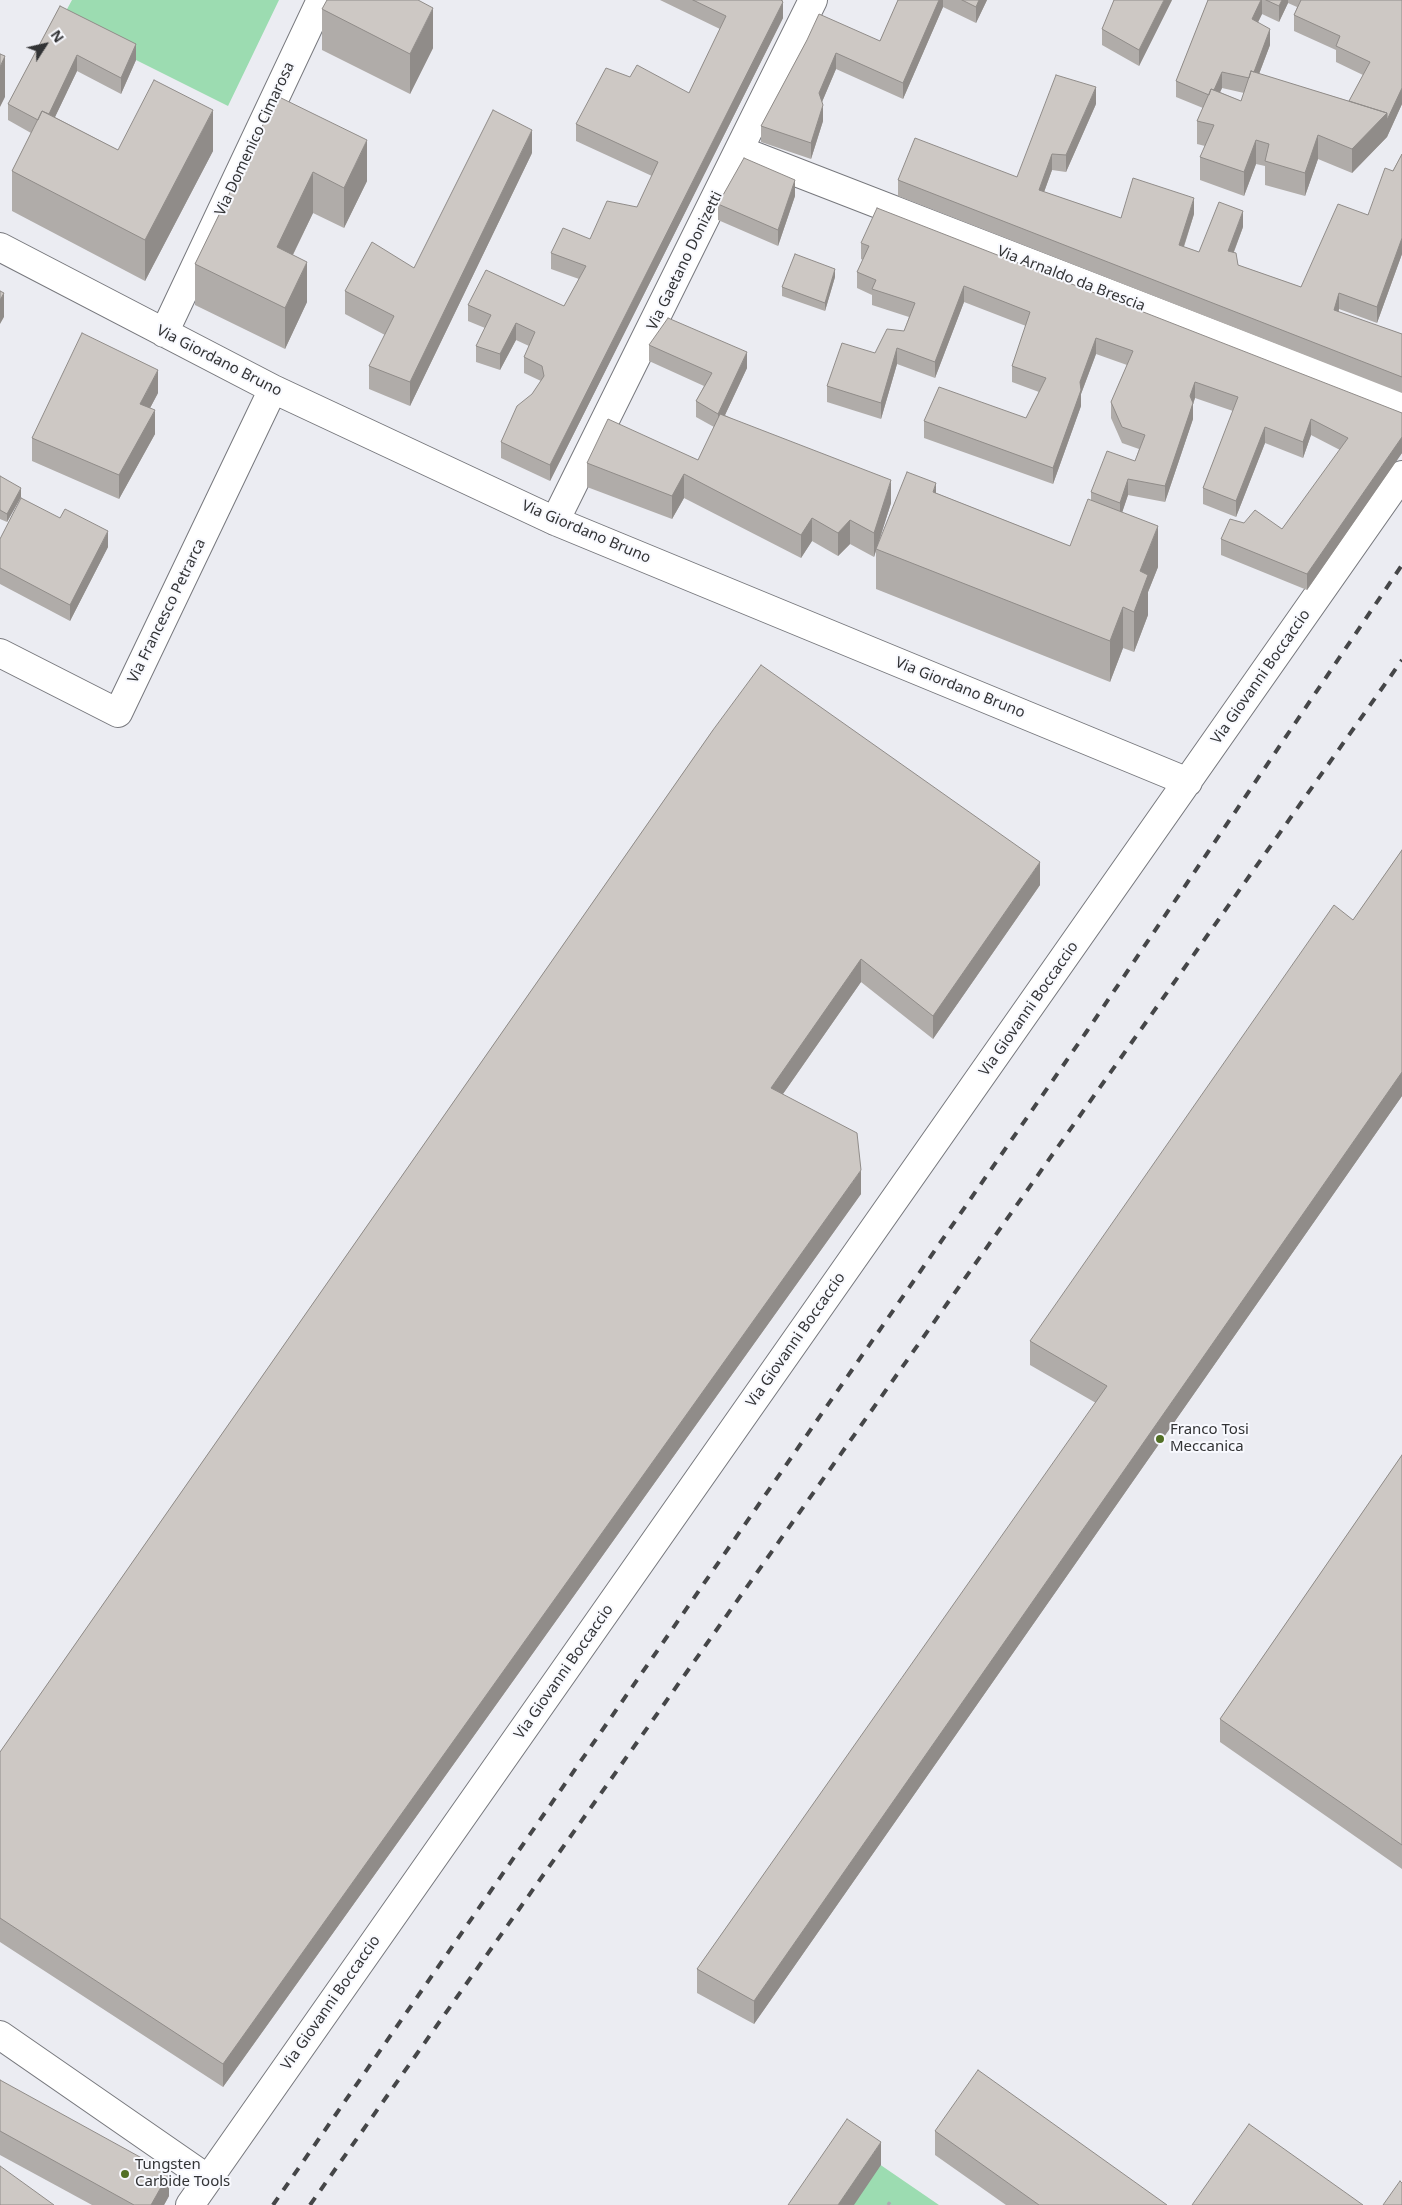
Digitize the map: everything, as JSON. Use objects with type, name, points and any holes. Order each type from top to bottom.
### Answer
[{"type":"street","name":"Via Domenico Cimarosa","points":[[164,333],[321,0]]},
{"type":"street","name":"Via Gaetano Donizetti","points":[[555,521],[813,0]]},
{"type":"street","name":"Via Arnaldo da Brescia","points":[[740,150],[1402,407]]},
{"type":"street","name":"Via Giordano Bruno","points":[[0,247],[273,389],[555,521],[1188,782]]},
{"type":"street","name":"Via Francesco Petrarca","points":[[0,652],[118,712],[273,389]]},
{"type":"street","name":"Via Giovanni Boccaccio","points":[[190,2205],[1402,475]]},
{"type":"street","points":[[0,2035],[208,2179]]},
{"type":"green space","points":[[72,0],[279,0],[228,106],[60,22]]},
{"type":"green space","points":[[847,2142],[939,2205],[804,2205]]},
{"type":"building","points":[[327,0],[418,0],[433,8],[410,54],[322,9]]},
{"type":"building","points":[[693,0],[781,0],[783,2],[550,465],[501,442],[517,406],[532,394],[544,376],[542,366],[524,357],[535,332],[516,323],[500,354],[476,346],[491,315],[468,305],[486,270],[564,306],[586,266],[551,253],[563,228],[590,239],[607,201],[637,207],[658,162],[576,124],[606,68],[630,77],[637,65],[689,93],[726,16]]},
{"type":"building","points":[[898,0],[939,0],[903,83],[836,53],[819,93],[823,105],[811,143],[761,126],[819,14],[880,41]]},
{"type":"building","points":[[962,0],[979,0],[976,7]]},
{"type":"building","points":[[1114,0],[1164,0],[1139,50],[1102,29]]},
{"type":"building","points":[[1208,0],[1261,0],[1252,19],[1270,29],[1254,72],[1251,71],[1249,78],[1222,72],[1214,90],[1211,89],[1209,95],[1176,81]]},
{"type":"building","points":[[1266,0],[1282,0],[1279,6]]},
{"type":"building","points":[[1301,0],[1402,0],[1402,88],[1387,120],[1387,113],[1349,101],[1370,62],[1336,46],[1340,36],[1294,15]]},
{"type":"building","points":[[60,6],[136,44],[121,78],[77,55],[49,114],[42,111],[38,120],[8,104]]},
{"type":"building","points":[[0,54],[5,56],[0,67]]},
{"type":"building","points":[[1251,71],[1387,113],[1352,149],[1318,135],[1305,173],[1265,161],[1269,144],[1256,140],[1244,172],[1200,157],[1214,125],[1197,121],[1211,89],[1241,101]]},
{"type":"building","points":[[1056,75],[1096,87],[1066,155],[1052,154],[1039,190],[1121,218],[1133,178],[1194,198],[1179,245],[1199,252],[1219,202],[1243,211],[1228,251],[1236,253],[1238,265],[1301,287],[1338,204],[1368,215],[1385,168],[1393,171],[1402,154],[1402,238],[1377,307],[1339,293],[1334,310],[1402,334],[1402,377],[898,180],[915,138],[1017,177]]},
{"type":"building","points":[[154,80],[213,110],[145,240],[12,171],[42,111],[118,150]]},
{"type":"building","points":[[277,96],[367,140],[344,188],[313,172],[277,247],[307,262],[285,308],[195,264]]},
{"type":"building","points":[[493,110],[532,130],[410,382],[369,366],[394,316],[345,291],[372,242],[414,268]]},
{"type":"building","points":[[744,158],[795,180],[778,230],[718,204]]},
{"type":"building","points":[[877,208],[1402,413],[1402,437],[1307,574],[1221,539],[1230,519],[1244,523],[1255,510],[1282,529],[1348,438],[1311,419],[1303,442],[1265,427],[1236,501],[1203,488],[1238,397],[1195,382],[1190,396],[1193,403],[1165,486],[1128,479],[1120,503],[1091,492],[1107,451],[1135,461],[1145,435],[1122,427],[1111,402],[1133,351],[1096,338],[1080,382],[1081,390],[1053,468],[924,421],[939,387],[1026,418],[1046,378],[1012,366],[1030,312],[964,286],[935,362],[897,348],[881,403],[827,386],[842,343],[875,353],[887,329],[904,331],[915,303],[872,289],[876,280],[857,272],[869,246],[861,243]]},
{"type":"building","points":[[795,254],[835,269],[825,303],[782,287]]},
{"type":"building","points":[[0,291],[4,293],[0,300]]},
{"type":"building","points":[[668,318],[747,352],[718,414],[696,401],[712,373],[649,345]]},
{"type":"building","points":[[82,333],[158,370],[140,404],[155,410],[119,475],[32,438]]},
{"type":"building","points":[[720,414],[891,480],[874,533],[850,520],[838,533],[812,518],[801,535],[684,474],[672,496],[587,463],[608,419],[698,460]]},
{"type":"building","points":[[907,472],[936,483],[933,492],[1070,546],[1088,499],[1158,526],[1140,571],[1148,575],[1134,612],[1123,607],[1110,641],[876,549]]},
{"type":"building","points":[[0,476],[21,488],[7,514],[0,510]]},
{"type":"building","points":[[21,498],[60,518],[65,509],[108,531],[70,605],[0,568],[0,539]]},
{"type":"building","points":[[761,665],[1040,862],[933,1016],[861,959],[771,1088],[857,1133],[861,1170],[223,2064],[0,1918],[0,1752],[713,730]]},
{"type":"building","points":[[1402,850],[1402,1072],[754,2001],[697,1969],[1107,1386],[1030,1341],[1334,905],[1353,920]]},
{"type":"building","points":[[1402,1455],[1402,1845],[1220,1719]]},
{"type":"building","points":[[978,2070],[1167,2205],[1039,2205],[935,2131]]},
{"type":"building","points":[[0,2080],[169,2173],[151,2205],[134,2205],[0,2131]]},
{"type":"building","points":[[847,2119],[881,2142],[838,2205],[788,2205]]},
{"type":"building","points":[[1249,2124],[1363,2205],[1192,2205]]},
{"type":"building","points":[[0,2166],[54,2205],[0,2205]]},
{"type":"building","points":[[1400,2181],[1402,2183],[1402,2205],[1383,2205]]},
{"type":"railway","points":[[273,2205],[1087,1031],[1402,565]]},
{"type":"railway","points":[[310,2205],[1402,660]]},
{"type":"place","name":"Franco Tosi Meccanica","points":[[1160,1439]]},
{"type":"place","name":"Tungsten Carbide Tools","points":[[125,2174]]}]
